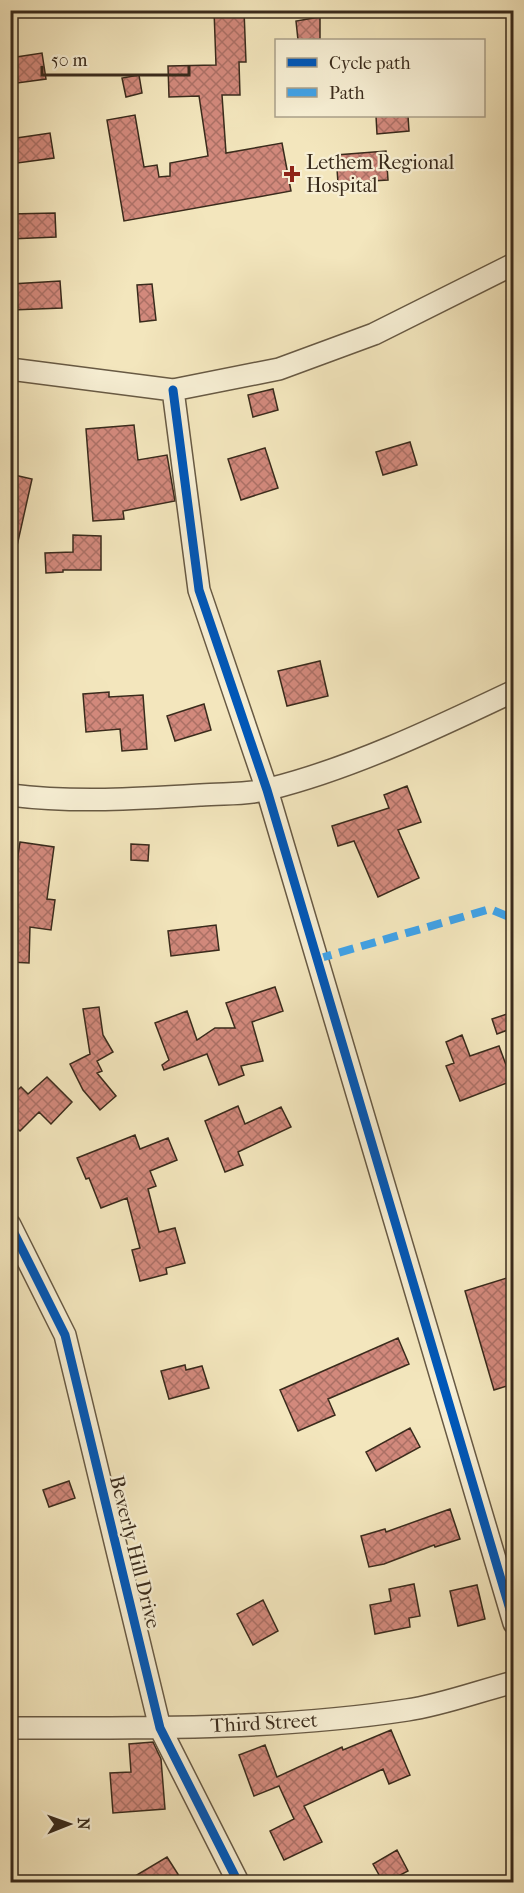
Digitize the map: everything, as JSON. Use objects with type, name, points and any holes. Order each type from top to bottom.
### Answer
[{"type":"street","points":[[10,369],[174,390],[279,369],[374,334],[513,264]]},
{"type":"street","points":[[174,390],[199,590],[267,790],[513,1623]]},
{"type":"street","points":[[10,795],[44,799],[125,800],[267,790],[350,763],[513,691]]},
{"type":"street","name":"Beverly Hill Drive","points":[[10,1225],[65,1335],[160,1728],[238,1882]]},
{"type":"street","name":"Third Street","points":[[10,1728],[160,1728],[296,1723],[410,1710],[513,1682]]},
{"type":"building","points":[[214,10],[244,10],[246,62],[239,62],[240,95],[222,95],[226,153],[282,143],[291,191],[124,221],[107,120],[135,115],[144,167],[157,165],[159,177],[170,176],[170,163],[208,156],[199,96],[169,97],[168,66],[216,65]]},
{"type":"building","points":[[320,17],[320,39],[298,39],[296,21]]},
{"type":"building","points":[[42,53],[46,79],[10,84],[10,58]]},
{"type":"building","points":[[139,75],[142,93],[126,97],[122,78]]},
{"type":"building","points":[[376,117],[408,117],[409,131],[377,134]]},
{"type":"building","points":[[50,133],[54,158],[10,164],[10,139]]},
{"type":"building","points":[[386,151],[388,180],[338,183],[336,155]]},
{"type":"building","points":[[55,213],[56,237],[10,239],[10,214]]},
{"type":"building","points":[[60,281],[62,308],[12,310],[11,284]]},
{"type":"building","points":[[152,284],[156,320],[140,322],[137,285]]},
{"type":"building","points":[[273,389],[278,410],[253,417],[248,395]]},
{"type":"building","points":[[134,425],[138,460],[167,455],[175,501],[123,511],[124,519],[93,521],[86,429]]},
{"type":"building","points":[[410,442],[417,465],[383,475],[376,452]]},
{"type":"building","points":[[265,448],[278,488],[241,500],[228,459]]},
{"type":"building","points":[[10,474],[32,479],[17,546],[10,545]]},
{"type":"building","points":[[73,535],[101,536],[101,570],[63,570],[63,572],[46,573],[45,553],[73,552]]},
{"type":"building","points":[[320,661],[328,696],[287,706],[278,671]]},
{"type":"building","points":[[109,692],[109,697],[143,695],[147,749],[122,751],[120,729],[86,732],[83,694]]},
{"type":"building","points":[[204,704],[211,730],[175,741],[167,716]]},
{"type":"building","points":[[407,786],[421,822],[398,830],[419,878],[378,897],[354,841],[338,846],[332,826],[389,808],[384,795]]},
{"type":"building","points":[[20,842],[54,847],[47,899],[55,900],[51,930],[30,927],[29,963],[10,962],[10,910]]},
{"type":"building","points":[[131,844],[149,845],[148,861],[131,860]]},
{"type":"building","points":[[216,925],[219,950],[171,956],[168,931]]},
{"type":"building","points":[[275,987],[283,1011],[252,1022],[263,1061],[241,1066],[244,1075],[219,1085],[207,1054],[164,1070],[162,1065],[169,1060],[155,1023],[187,1011],[197,1040],[215,1028],[235,1028],[226,1003]]},
{"type":"building","points":[[99,1007],[103,1035],[113,1052],[97,1061],[102,1071],[97,1073],[116,1096],[100,1110],[83,1090],[70,1064],[90,1054],[83,1009]]},
{"type":"building","points":[[513,1012],[513,1028],[497,1034],[492,1019]]},
{"type":"building","points":[[462,1035],[470,1056],[499,1046],[512,1081],[460,1101],[446,1066],[454,1063],[446,1042]]},
{"type":"building","points":[[47,1077],[72,1102],[51,1124],[39,1112],[20,1131],[10,1122],[10,1097],[21,1087],[28,1094]]},
{"type":"building","points":[[238,1106],[245,1124],[281,1107],[291,1127],[238,1152],[243,1165],[225,1172],[205,1121]]},
{"type":"building","points":[[135,1135],[140,1149],[168,1138],[177,1160],[150,1171],[156,1186],[148,1189],[159,1232],[175,1228],[185,1263],[166,1268],[167,1274],[140,1281],[132,1250],[140,1248],[127,1198],[101,1208],[89,1178],[86,1179],[77,1158]]},
{"type":"building","points":[[513,1276],[513,1384],[494,1390],[465,1291]]},
{"type":"building","points":[[398,1338],[409,1364],[328,1399],[335,1415],[298,1431],[280,1390]]},
{"type":"building","points":[[185,1365],[186,1370],[202,1366],[209,1388],[169,1399],[161,1371]]},
{"type":"building","points":[[410,1428],[420,1447],[376,1471],[366,1452]]},
{"type":"building","points":[[69,1481],[75,1498],[49,1507],[43,1490]]},
{"type":"building","points":[[450,1509],[460,1539],[435,1547],[434,1545],[384,1564],[369,1567],[361,1536],[385,1529],[386,1532]]},
{"type":"building","points":[[414,1584],[420,1616],[409,1618],[410,1627],[375,1634],[370,1605],[391,1601],[389,1589]]},
{"type":"building","points":[[477,1585],[485,1619],[458,1626],[450,1591]]},
{"type":"building","points":[[263,1600],[278,1631],[253,1645],[237,1614]]},
{"type":"building","points":[[391,1730],[410,1775],[389,1784],[383,1769],[304,1806],[322,1842],[284,1860],[270,1831],[294,1819],[279,1786],[254,1796],[239,1755],[265,1745],[277,1777],[342,1747],[343,1750]]},
{"type":"building","points":[[153,1742],[161,1759],[165,1809],[113,1813],[110,1773],[131,1772],[129,1744]]},
{"type":"building","points":[[397,1850],[408,1871],[383,1882],[373,1864]]},
{"type":"building","points":[[167,1857],[183,1882],[125,1882]]},
{"type":"marked path","points":[[317,959],[490,909],[514,919]]},
{"type":"cycle path","points":[[173,390],[199,590],[267,790],[514,1623]]},
{"type":"cycle path","points":[[10,1225],[65,1335],[160,1728],[238,1882]]},
{"type":"place","name":"Lethem Regional Hospital","points":[[292,174]]}]
